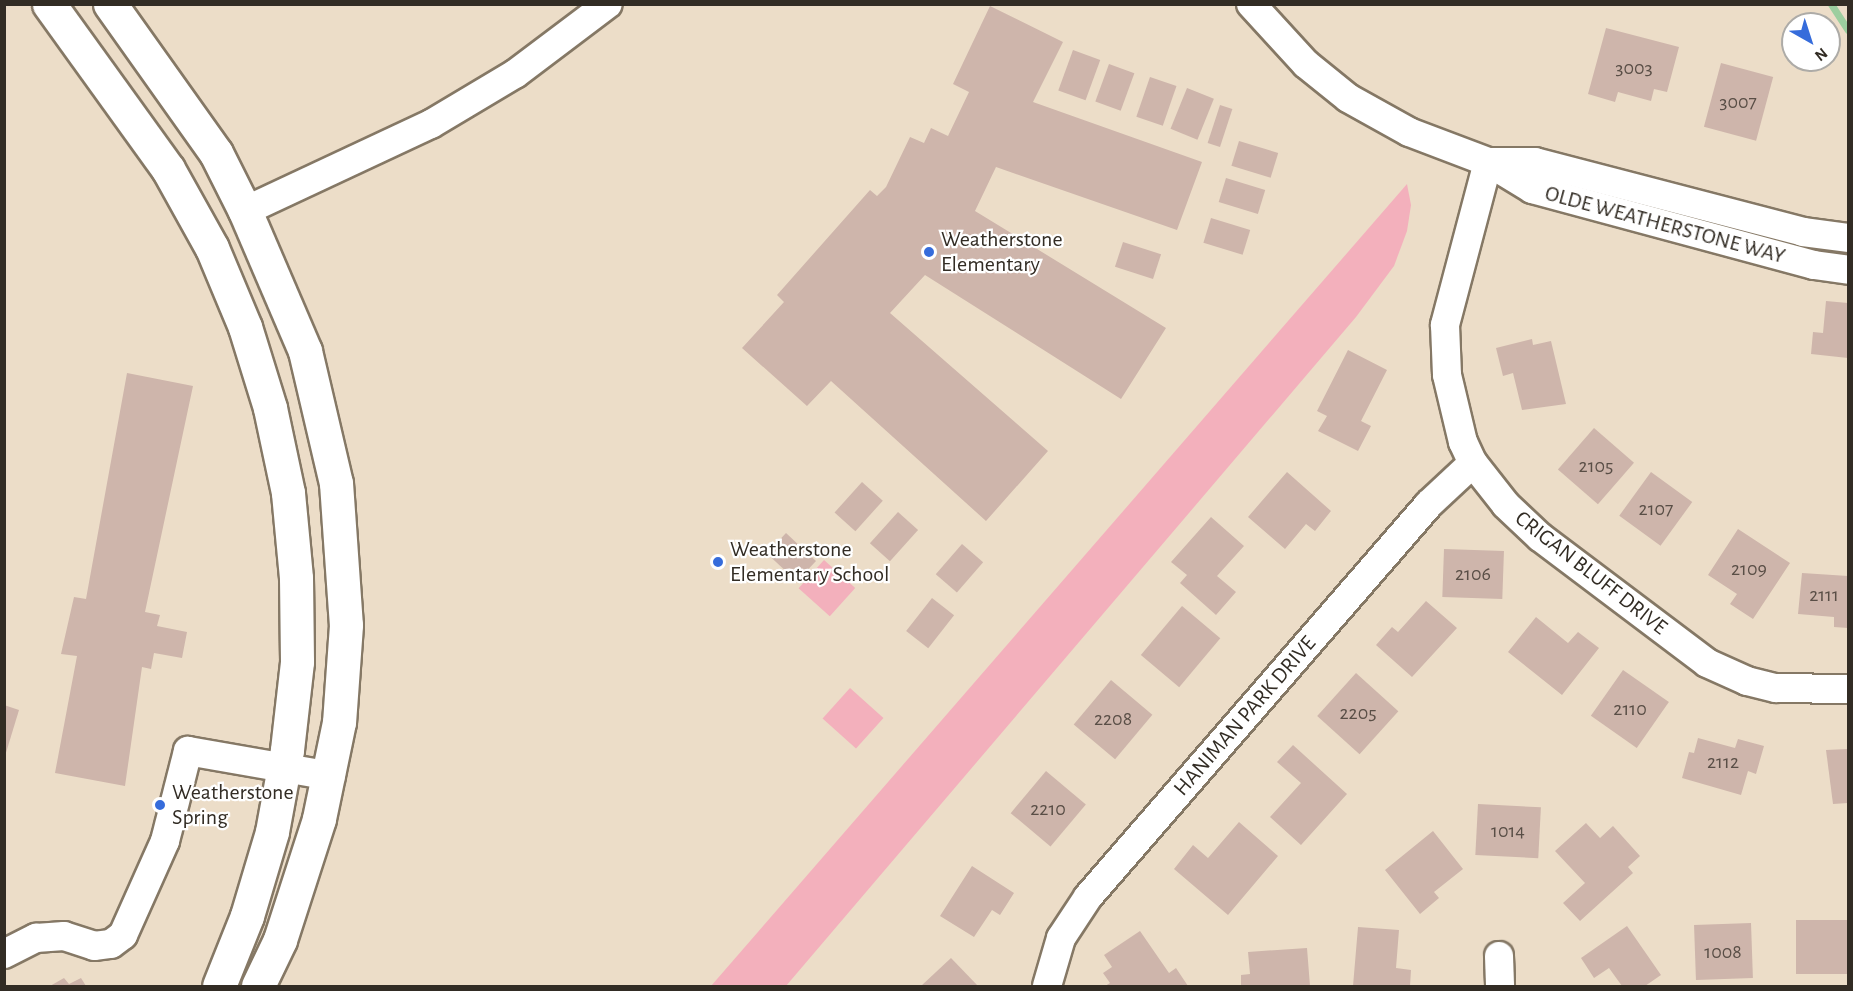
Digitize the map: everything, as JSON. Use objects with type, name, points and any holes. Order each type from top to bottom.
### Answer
[{"type":"main road","points":[[49,4],[168,169],[203,232],[245,327],[270,408],[288,493],[296,579],[297,662],[284,768],[272,832],[247,916],[219,987]]},
{"type":"main road","points":[[110,4],[216,153],[245,211],[305,351],[336,483],[346,625],[331,776],[280,940],[258,987]]},
{"type":"main road","points":[[203,232],[245,211]]},
{"type":"street","points":[[245,211],[431,124],[515,74],[608,4]]},
{"type":"street","name":"OLDE WEATHERSTONE WAY","points":[[1251,4],[1306,64],[1348,98],[1409,132],[1488,162],[1532,189],[1814,265],[1848,270]]},
{"type":"street","name":"OLDE WEATHERSTONE WAY","points":[[1488,162],[1535,162],[1803,232],[1848,238]]},
{"type":"street","name":"CRIGAN BLUFF DRIVE","points":[[1488,162],[1445,326],[1447,375],[1462,442],[1473,463],[1506,505],[1540,537],[1707,663],[1747,681],[1776,688],[1848,689]]},
{"type":"street","name":"HANIMAN PARK DRIVE","points":[[1047,987],[1061,938],[1088,897],[1429,504],[1473,463]]},
{"type":"street","points":[[4,954],[36,938],[64,936],[94,946],[111,944],[123,935],[165,841],[188,751],[331,776]]},
{"type":"street","points":[[1499,956],[1500,987]]},
{"type":"shaded area","points":[[1407,184],[1411,205],[1407,231],[1394,266],[1356,317],[786,986],[711,986]]},
{"type":"shaded area","points":[[824,560],[855,588],[830,616],[799,588]]},
{"type":"shaded area","points":[[850,688],[883,718],[856,749],[823,718]]},
{"type":"building","name":"Weatherstone Elementary","points":[[990,6],[1063,42],[1033,102],[1202,162],[1177,230],[996,167],[975,211],[1166,328],[1121,399],[925,275],[890,313],[1048,451],[986,521],[831,381],[807,406],[742,348],[784,302],[777,295],[870,190],[877,196],[886,187],[910,137],[924,143],[931,128],[948,136],[969,92],[953,84]]},
{"type":"building","points":[[1606,28],[1679,47],[1667,92],[1654,89],[1651,101],[1618,92],[1615,102],[1588,94]]},
{"type":"building","points":[[1073,50],[1100,60],[1086,100],[1058,90]]},
{"type":"building","points":[[1721,63],[1773,77],[1756,141],[1704,127]]},
{"type":"building","points":[[1109,64],[1134,73],[1121,111],[1095,102]]},
{"type":"building","points":[[1150,77],[1176,86],[1163,126],[1136,117]]},
{"type":"building","points":[[1187,88],[1214,99],[1197,140],[1171,129]]},
{"type":"building","points":[[1220,105],[1232,109],[1220,147],[1208,143]]},
{"type":"building","points":[[1239,141],[1278,153],[1271,178],[1231,166]]},
{"type":"building","points":[[1226,178],[1265,190],[1258,214],[1219,202]]},
{"type":"building","points":[[1211,218],[1250,230],[1243,255],[1203,243]]},
{"type":"building","points":[[1123,242],[1161,254],[1153,279],[1115,267]]},
{"type":"building","points":[[1826,301],[1848,303],[1848,358],[1811,354],[1813,332],[1823,333]]},
{"type":"building","points":[[1532,339],[1533,345],[1551,341],[1566,404],[1522,410],[1513,373],[1503,376],[1496,348]]},
{"type":"building","points":[[1348,350],[1387,370],[1361,421],[1371,426],[1358,451],[1318,431],[1327,416],[1317,411]]},
{"type":"building","points":[[127,373],[193,386],[145,612],[160,615],[157,626],[187,632],[182,658],[154,653],[151,669],[142,667],[125,786],[55,773],[77,656],[61,654],[74,597],[86,599]]},
{"type":"building","points":[[1594,428],[1634,463],[1598,504],[1558,470]]},
{"type":"building","points":[[1287,472],[1331,511],[1315,531],[1306,524],[1285,549],[1248,517]]},
{"type":"building","points":[[1651,472],[1692,502],[1661,546],[1619,516]]},
{"type":"building","points":[[862,482],[883,501],[855,531],[835,512]]},
{"type":"building","points":[[898,512],[918,530],[890,561],[870,543]]},
{"type":"building","points":[[1211,517],[1244,546],[1217,576],[1236,592],[1216,615],[1180,583],[1187,575],[1171,562]]},
{"type":"building","points":[[1738,529],[1790,563],[1753,619],[1730,604],[1737,594],[1708,575]]},
{"type":"building","points":[[786,533],[816,561],[797,581],[767,553]]},
{"type":"building","points":[[962,544],[983,562],[957,593],[936,574]]},
{"type":"building","points":[[1444,549],[1504,551],[1502,599],[1442,597]]},
{"type":"building","points":[[1802,573],[1848,576],[1848,628],[1834,627],[1834,617],[1798,614]]},
{"type":"building","points":[[932,598],[954,615],[928,648],[906,631]]},
{"type":"building","points":[[1426,601],[1457,628],[1412,677],[1376,645],[1392,627],[1398,632]]},
{"type":"building","points":[[1182,606],[1220,638],[1179,687],[1141,655]]},
{"type":"building","points":[[1536,617],[1568,643],[1578,632],[1599,648],[1562,695],[1508,652]]},
{"type":"building","points":[[1623,670],[1669,702],[1637,748],[1591,716]]},
{"type":"building","points":[[1356,673],[1398,711],[1360,754],[1317,716]]},
{"type":"building","points":[[1111,680],[1152,715],[1115,759],[1074,724]]},
{"type":"building","points":[[4,705],[19,710],[5,756],[4,756]]},
{"type":"building","points":[[1698,738],[1735,748],[1738,739],[1764,746],[1756,774],[1748,771],[1741,795],[1682,778],[1689,752],[1694,753]]},
{"type":"building","points":[[1293,745],[1347,794],[1301,845],[1270,817],[1301,783],[1277,762]]},
{"type":"building","points":[[1848,749],[1848,803],[1833,804],[1826,750]]},
{"type":"building","points":[[1046,771],[1086,804],[1050,847],[1011,813]]},
{"type":"building","points":[[1478,804],[1541,807],[1538,858],[1475,855]]},
{"type":"building","points":[[1239,822],[1278,856],[1228,915],[1174,869],[1193,845],[1208,858]]},
{"type":"building","points":[[1586,823],[1600,838],[1613,826],[1640,856],[1628,867],[1633,873],[1580,921],[1563,903],[1585,883],[1555,851]]},
{"type":"building","points":[[1433,831],[1463,869],[1434,892],[1439,898],[1420,914],[1385,870]]},
{"type":"building","points":[[972,866],[1014,893],[1000,915],[992,910],[974,937],[940,916]]},
{"type":"building","points":[[1796,920],[1848,920],[1848,974],[1796,974]]},
{"type":"building","points":[[1751,923],[1753,978],[1696,980],[1694,925]]},
{"type":"building","points":[[1627,926],[1661,975],[1645,986],[1622,986],[1609,968],[1594,978],[1581,958]]},
{"type":"building","points":[[1358,927],[1399,930],[1396,968],[1411,970],[1410,986],[1353,986]]},
{"type":"building","points":[[1140,931],[1169,973],[1176,968],[1188,986],[1105,986],[1110,983],[1103,973],[1112,967],[1104,955]]},
{"type":"building","points":[[1307,948],[1310,986],[1241,986],[1241,975],[1250,974],[1248,952]]},
{"type":"building","points":[[951,958],[978,986],[921,986]]},
{"type":"building","points":[[64,978],[69,984],[81,978],[86,986],[50,986]]},
{"type":"waterway","points":[[1831,4],[1848,30]]},
{"type":"place","name":"Weatherstone Elementary","points":[[929,252]]},
{"type":"place","name":"Weatherstone Elementary School","points":[[718,562]]},
{"type":"place","name":"Weatherstone Spring","points":[[160,805]]}]
